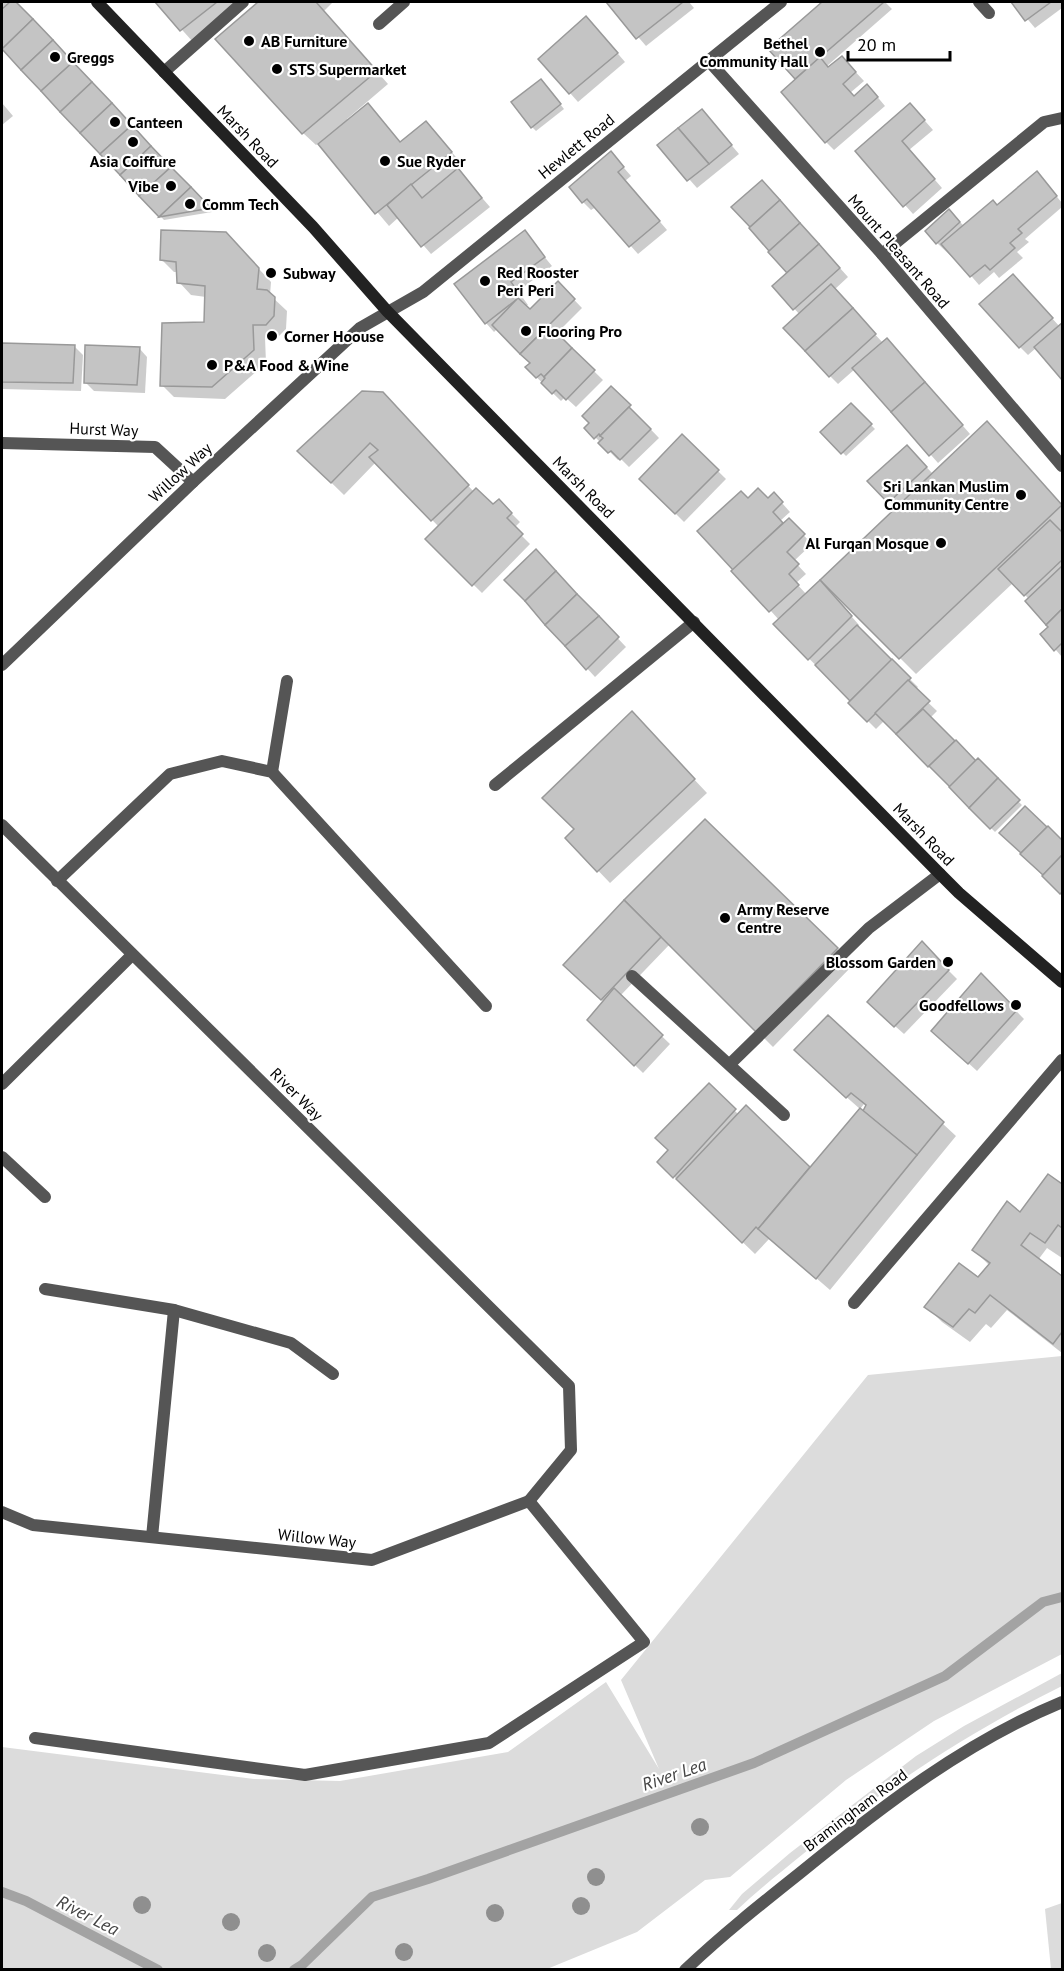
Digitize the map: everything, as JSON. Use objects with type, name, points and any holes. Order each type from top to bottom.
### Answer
[{"type":"main road","name":"Marsh Road","points":[[97,2],[313,227],[387,311],[940,874],[1062,982]]},
{"type":"street","points":[[164,72],[243,2]]},
{"type":"street","points":[[379,24],[404,2]]},
{"type":"street","name":"Hewlett Road","points":[[387,311],[423,292],[781,2]]},
{"type":"street","points":[[979,2],[989,13]]},
{"type":"street","name":"Mount Pleasant Road","points":[[708,60],[882,254],[1062,466]]},
{"type":"street","points":[[882,254],[1044,122],[1062,118]]},
{"type":"street","name":"Willow Way","points":[[2,665],[193,482],[360,328],[387,311]]},
{"type":"street","name":"Hurst Way","points":[[2,443],[154,447],[193,482]]},
{"type":"street","points":[[495,785],[694,622]]},
{"type":"street","points":[[272,771],[287,681]]},
{"type":"street","points":[[57,881],[170,774],[222,761],[272,771],[486,1006]]},
{"type":"street","name":"River Way","points":[[2,825],[569,1386]]},
{"type":"street","points":[[730,1064],[868,928],[940,874]]},
{"type":"street","points":[[2,1084],[132,955]]},
{"type":"street","points":[[632,976],[784,1114]]},
{"type":"street","points":[[854,1303],[1062,1060]]},
{"type":"street","points":[[2,1157],[45,1197]]},
{"type":"street","points":[[45,1289],[174,1310],[291,1343],[333,1374]]},
{"type":"street","points":[[153,1538],[174,1310]]},
{"type":"street","name":"Willow Way","points":[[2,1512],[33,1526],[372,1560],[529,1501],[571,1450],[569,1386]]},
{"type":"street","points":[[35,1738],[305,1775],[489,1743],[644,1642],[529,1501]]},
{"type":"street","name":"Bramingham Road","points":[[685,1970],[714,1942],[875,1812],[961,1755],[1062,1702]]},
{"type":"shaded area","points":[[1062,1356],[1062,1654],[934,1721],[846,1780],[730,1877],[705,1880],[637,1932],[547,1969],[2,1970],[2,1747],[254,1779],[340,1781],[508,1752],[606,1682],[659,1769],[621,1680],[868,1375]]},
{"type":"shaded area","points":[[1062,1673],[1062,1686],[994,1722],[928,1762],[833,1830],[737,1910],[729,1910],[742,1894],[790,1853],[916,1756],[964,1726]]},
{"type":"shaded area","points":[[1062,1903],[1062,1969],[1051,1969],[1045,1909]]},
{"type":"building","points":[[10,2],[16,2],[33,19],[2,49],[2,9]]},
{"type":"building","points":[[155,2],[217,2],[180,31]]},
{"type":"building","points":[[258,2],[316,2],[377,71],[302,134],[215,39]]},
{"type":"building","points":[[606,2],[683,2],[636,39]]},
{"type":"building","points":[[822,2],[884,2],[795,79],[768,49]]},
{"type":"building","points":[[1011,2],[1051,2],[1025,21]]},
{"type":"building","points":[[586,16],[618,53],[569,94],[538,59]]},
{"type":"building","points":[[33,19],[53,40],[21,70],[2,49]]},
{"type":"building","points":[[53,40],[73,62],[41,91],[21,70]]},
{"type":"building","points":[[842,56],[856,72],[843,84],[854,96],[867,84],[878,97],[825,143],[781,92],[820,57],[828,67]]},
{"type":"building","points":[[73,62],[92,82],[60,112],[41,91]]},
{"type":"building","points":[[541,79],[561,104],[531,128],[511,102]]},
{"type":"building","points":[[92,82],[112,103],[80,133],[60,112]]},
{"type":"building","points":[[112,103],[132,125],[100,154],[80,133]]},
{"type":"building","points":[[368,103],[400,142],[426,121],[452,152],[375,214],[318,144]]},
{"type":"building","points":[[910,103],[925,120],[902,141],[935,179],[903,207],[855,151]]},
{"type":"building","points":[[702,109],[732,145],[709,164],[678,128]]},
{"type":"building","points":[[132,125],[151,146],[120,175],[100,154]]},
{"type":"building","points":[[678,128],[709,164],[687,181],[657,145]]},
{"type":"building","points":[[151,146],[171,167],[139,196],[120,175]]},
{"type":"building","points":[[611,151],[624,167],[618,172],[660,221],[629,247],[587,199],[582,203],[569,187]]},
{"type":"building","points":[[171,167],[191,187],[159,217],[139,196]]},
{"type":"building","points":[[458,168],[482,198],[421,247],[387,205],[411,184],[422,198]]},
{"type":"building","points":[[1037,171],[1057,196],[1018,229],[1022,233],[1010,243],[1015,248],[990,270],[985,265],[970,277],[941,244],[993,200],[997,205]]},
{"type":"building","points":[[762,180],[780,200],[750,227],[731,207]]},
{"type":"building","points":[[191,187],[211,208],[159,217]]},
{"type":"building","points":[[780,200],[800,223],[769,251],[749,228]]},
{"type":"building","points":[[949,209],[960,222],[936,244],[925,231]]},
{"type":"building","points":[[800,223],[819,244],[787,273],[768,252]]},
{"type":"building","points":[[161,230],[226,232],[259,268],[257,289],[267,290],[275,297],[274,316],[266,325],[253,325],[254,350],[212,387],[160,386],[162,323],[204,322],[205,286],[177,283],[176,262],[160,260]]},
{"type":"building","points":[[525,230],[545,257],[511,282],[521,296],[485,324],[454,284]]},
{"type":"building","points":[[819,244],[840,268],[793,310],[772,286]]},
{"type":"building","points":[[1013,274],[1053,318],[1019,348],[979,304]]},
{"type":"building","points":[[558,281],[575,299],[520,354],[492,325],[518,298],[530,309]]},
{"type":"building","points":[[831,284],[853,308],[805,351],[783,328]]},
{"type":"building","points":[[853,308],[876,334],[829,377],[805,351]]},
{"type":"building","points":[[1062,323],[1062,380],[1034,347]]},
{"type":"building","points":[[549,325],[572,348],[544,377],[541,374],[536,378],[525,367],[530,363],[520,354]]},
{"type":"building","points":[[887,338],[925,382],[891,412],[852,368]]},
{"type":"building","points":[[2,343],[75,345],[73,383],[2,382]]},
{"type":"building","points":[[85,345],[140,347],[137,385],[84,383]]},
{"type":"building","points":[[572,348],[595,370],[566,400],[556,390],[552,394],[541,383]]},
{"type":"building","points":[[925,382],[963,425],[929,456],[891,412]]},
{"type":"building","points":[[611,386],[631,405],[600,436],[599,434],[594,439],[584,428],[589,423],[582,416]]},
{"type":"building","points":[[362,391],[383,392],[469,485],[431,521],[369,457],[378,450],[370,443],[331,483],[297,451]]},
{"type":"building","points":[[851,403],[872,424],[841,454],[820,432]]},
{"type":"building","points":[[629,407],[651,429],[620,460],[598,443],[603,438],[600,436]]},
{"type":"building","name":"Al Furqan Mosque","points":[[987,421],[1062,505],[899,659],[820,580]]},
{"type":"building","points":[[682,434],[719,470],[675,514],[639,479]]},
{"type":"building","points":[[907,445],[927,467],[888,503],[867,481]]},
{"type":"building","points":[[476,488],[493,504],[499,499],[512,513],[507,518],[523,534],[472,586],[425,539]]},
{"type":"building","points":[[758,488],[768,498],[774,492],[783,502],[773,512],[783,523],[733,570],[697,531],[741,491],[748,498]]},
{"type":"building","points":[[789,518],[805,534],[787,552],[799,564],[789,574],[799,585],[769,612],[731,571]]},
{"type":"building","points":[[1050,520],[1062,532],[1062,560],[1024,596],[998,569]]},
{"type":"building","points":[[536,549],[556,571],[525,601],[504,580]]},
{"type":"building","points":[[1062,566],[1062,609],[1046,625],[1025,601]]},
{"type":"building","points":[[556,571],[577,594],[545,625],[525,601]]},
{"type":"building","points":[[820,580],[852,616],[808,660],[773,624]]},
{"type":"building","points":[[577,594],[599,616],[565,646],[545,625]]},
{"type":"building","points":[[1062,609],[1062,643],[1054,651],[1040,634]]},
{"type":"building","points":[[599,616],[619,637],[586,670],[565,646]]},
{"type":"building","points":[[857,625],[892,660],[850,701],[815,665]]},
{"type":"building","points":[[892,659],[911,678],[867,722],[848,703]]},
{"type":"building","points":[[908,680],[930,701],[896,734],[875,713]]},
{"type":"building","points":[[923,709],[955,741],[928,767],[896,734]]},
{"type":"building","points":[[632,711],[695,779],[597,872],[565,838],[574,829],[542,798]]},
{"type":"building","points":[[956,740],[976,761],[950,787],[929,766]]},
{"type":"building","points":[[978,758],[998,778],[969,808],[949,787]]},
{"type":"building","points":[[998,778],[1020,800],[990,829],[969,808]]},
{"type":"building","points":[[1025,806],[1047,827],[1021,853],[999,833]]},
{"type":"building","name":"Army Reserve Centre","points":[[705,819],[838,948],[756,1032],[624,900]]},
{"type":"building","points":[[1048,826],[1062,840],[1062,855],[1043,875],[1020,854]]},
{"type":"building","points":[[1062,855],[1062,892],[1060,894],[1042,876]]},
{"type":"building","points":[[624,900],[661,937],[601,1000],[563,965]]},
{"type":"building","points":[[922,941],[949,970],[894,1027],[867,1002]]},
{"type":"building","points":[[981,973],[1017,1010],[968,1064],[931,1031]]},
{"type":"building","points":[[614,988],[663,1035],[634,1066],[587,1020]]},
{"type":"building","points":[[828,1015],[944,1122],[917,1155],[863,1111],[866,1105],[851,1093],[846,1098],[794,1050]]},
{"type":"building","points":[[709,1083],[736,1109],[673,1178],[657,1162],[668,1150],[655,1138]]},
{"type":"building","points":[[746,1105],[810,1167],[758,1229],[756,1227],[742,1243],[676,1179]]},
{"type":"building","points":[[860,1108],[917,1155],[816,1279],[758,1229]]},
{"type":"building","points":[[1048,1174],[1062,1184],[1062,1228],[1058,1225],[1045,1243],[1030,1233],[1021,1245],[1062,1276],[1062,1332],[1053,1344],[990,1295],[975,1313],[969,1309],[953,1327],[924,1307],[959,1263],[978,1277],[990,1263],[972,1250],[1007,1201],[1020,1212]]},
{"type":"waterway","name":"River Lea","points":[[294,1970],[302,1965],[372,1897],[754,1763],[945,1676],[1043,1602],[1062,1597]]},
{"type":"waterway","name":"River Lea","points":[[2,1892],[26,1901],[158,1970]]},
{"type":"place","name":"AB Furniture","points":[[249,41]]},
{"type":"place","name":"Bethel Community Hall","points":[[820,52]]},
{"type":"place","name":"Greggs","points":[[55,57]]},
{"type":"place","name":"STS Supermarket","points":[[277,69]]},
{"type":"place","name":"Canteen","points":[[115,122]]},
{"type":"place","name":"Asia Coiffure","points":[[133,142]]},
{"type":"place","name":"Sue Ryder","points":[[385,161]]},
{"type":"place","name":"Vibe","points":[[171,186]]},
{"type":"place","name":"Comm Tech","points":[[190,204]]},
{"type":"place","name":"Subway","points":[[271,273]]},
{"type":"place","name":"Red Rooster Peri Peri","points":[[485,281]]},
{"type":"place","name":"Flooring Pro","points":[[526,331]]},
{"type":"place","name":"Corner Hoouse","points":[[272,336]]},
{"type":"place","name":"P&A Food & Wine","points":[[212,365]]},
{"type":"place","name":"Sri Lankan Muslim Community Centre","points":[[1021,495]]},
{"type":"place","name":"Al Furqan Mosque","points":[[941,543]]},
{"type":"place","name":"Army Reserve Centre","points":[[725,918]]},
{"type":"place","name":"Blossom Garden","points":[[948,962]]},
{"type":"place","name":"Goodfellows","points":[[1016,1005]]}]
